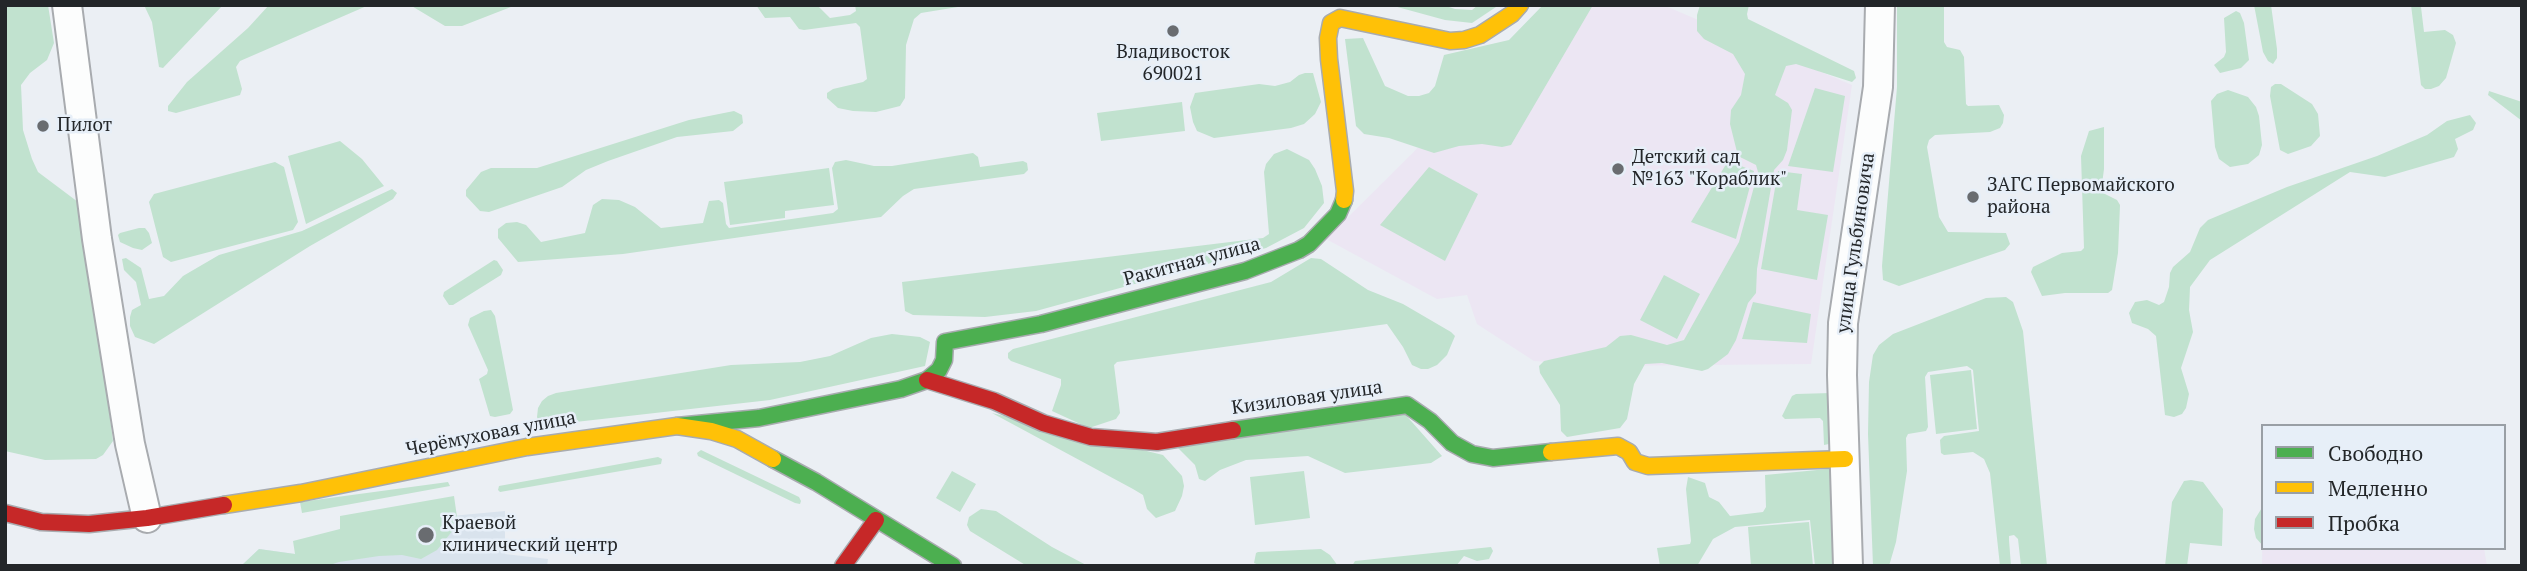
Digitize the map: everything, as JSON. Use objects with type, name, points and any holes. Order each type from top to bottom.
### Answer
[{"type":"street","points":[[68,5],[94,216],[130,444],[147,518]]},
{"type":"street","name":"Ракитная улица","points":[[927,380],[939,370],[944,360],[945,342],[1041,324],[1245,271],[1272,262],[1309,244],[1338,214],[1345,191],[1329,59],[1328,38],[1331,23],[1340,18],[1450,41],[1464,40],[1480,35],[1513,14],[1520,5]]},
{"type":"street","name":"улица Гульбиновича","points":[[1848,566],[1843,323],[1878,87],[1880,5]]},
{"type":"street","points":[[677,426],[760,418],[901,389],[927,380]]},
{"type":"street","name":"Кизиловая улица","points":[[927,380],[994,401],[1043,423],[1091,437],[1157,442],[1407,405],[1430,421],[1452,443],[1472,454],[1493,458],[1618,446],[1629,452],[1635,463],[1648,466],[1845,459]]},
{"type":"street","name":"Черёмуховая улица","points":[[5,513],[41,522],[89,524],[147,518],[301,493],[527,447],[677,426],[711,431],[737,439],[816,482],[953,566]]},
{"type":"street","points":[[842,566],[876,520]]},
{"type":"shaded area","name":"Детский сад №163 \"Кораблик\"","points":[[1570,5],[1663,5],[1852,85],[1811,364],[1600,366],[1534,361],[1477,324],[1467,295],[1437,299],[1326,239],[1467,99]]},
{"type":"shaded area","name":"Краевой клинический центр","points":[[505,511],[505,554],[548,559],[547,566],[241,566],[259,549],[295,554],[408,520]]},
{"type":"shaded area","points":[[2262,550],[2484,550],[2487,566],[2262,566]]},
{"type":"green space","points":[[5,5],[48,5],[54,43],[47,60],[30,73],[21,85],[23,130],[38,172],[78,202],[83,209],[113,441],[103,455],[96,459],[45,460],[5,451]]},
{"type":"green space","points":[[144,5],[223,5],[163,68],[159,67],[152,22]]},
{"type":"green space","points":[[269,5],[369,5],[240,61],[236,67],[242,89],[240,95],[176,113],[168,111],[168,106],[187,82],[248,28]]},
{"type":"green space","points":[[410,5],[516,5],[462,26],[445,26]]},
{"type":"green space","points":[[756,5],[817,5],[830,18],[850,15],[856,11],[855,5],[970,5],[921,13],[914,19],[906,45],[905,98],[900,106],[876,112],[838,108],[827,98],[827,93],[833,89],[867,79],[860,27],[856,23],[804,30],[799,29],[790,17],[765,18]]},
{"type":"green space","points":[[1390,5],[1443,5],[1472,10],[1478,5],[1499,5],[1472,23],[1445,20]]},
{"type":"green space","points":[[1543,5],[1593,5],[1511,145],[1459,146],[1434,153],[1389,138],[1364,134],[1356,126],[1345,39],[1363,38],[1385,86],[1408,96],[1419,96],[1429,93],[1435,86],[1444,55],[1509,40]]},
{"type":"green space","points":[[1700,5],[1749,5],[1748,19],[1854,71],[1856,78],[1852,82],[1796,64],[1786,66],[1775,95],[1788,103],[1792,110],[1787,150],[1774,170],[1757,269],[1756,293],[1748,303],[1736,340],[1728,354],[1702,371],[1662,363],[1645,364],[1634,384],[1627,419],[1620,428],[1567,437],[1561,431],[1560,405],[1540,373],[1539,366],[1544,361],[1606,347],[1620,336],[1631,335],[1667,345],[1684,340],[1739,242],[1758,172],[1756,165],[1738,156],[1730,124],[1731,110],[1741,95],[1745,74],[1733,54],[1704,39],[1697,31]]},
{"type":"green space","points":[[1897,5],[1944,5],[1944,42],[1947,47],[1960,50],[1964,57],[1966,104],[1999,105],[2004,115],[2000,128],[1990,132],[1935,135],[1929,140],[1927,147],[1939,217],[1948,232],[2006,233],[2010,244],[2005,250],[1899,286],[1883,280],[1882,266],[1897,87]]},
{"type":"green space","points":[[2254,5],[2271,5],[2277,49],[2277,58],[2273,64],[2263,52]]},
{"type":"green space","points":[[2411,5],[2421,7],[2424,32],[2445,30],[2453,35],[2456,43],[2446,78],[2439,86],[2431,89],[2425,89],[2421,85]]},
{"type":"green space","points":[[2236,11],[2240,13],[2244,23],[2249,60],[2241,68],[2220,73],[2214,65],[2226,52],[2224,18]]},
{"type":"green space","points":[[1305,73],[1313,73],[1321,102],[1315,114],[1304,124],[1214,138],[1197,131],[1190,107],[1195,93],[1259,84],[1275,86],[1290,82]]},
{"type":"green space","points":[[2281,84],[2312,104],[2318,114],[2320,136],[2311,146],[2288,154],[2280,150],[2270,96],[2271,87]]},
{"type":"green space","points":[[1815,88],[1845,96],[1833,172],[1788,166]]},
{"type":"green space","points":[[2228,90],[2248,97],[2256,107],[2262,145],[2259,155],[2248,164],[2230,167],[2219,159],[2215,147],[2211,101],[2217,94]]},
{"type":"green space","points":[[2489,91],[2522,102],[2522,121],[2488,95]]},
{"type":"green space","points":[[1182,102],[1185,131],[1101,141],[1097,113]]},
{"type":"green space","points":[[734,111],[742,115],[743,123],[733,131],[677,137],[586,170],[562,187],[489,212],[480,211],[466,196],[466,190],[481,172],[491,168],[537,168],[689,120]]},
{"type":"green space","points":[[2470,115],[2476,123],[2473,130],[2455,139],[2458,149],[2454,157],[2385,177],[2350,172],[2210,260],[2190,287],[2189,310],[2193,332],[2181,368],[2189,394],[2186,408],[2182,414],[2174,417],[2165,415],[2156,336],[2148,329],[2132,323],[2129,313],[2135,302],[2147,300],[2159,305],[2164,302],[2173,267],[2190,252],[2200,228],[2208,220],[2287,187],[2377,156],[2427,135],[2447,121]]},
{"type":"green space","points":[[2104,127],[2101,192],[2117,200],[2120,205],[2118,253],[2112,290],[2108,293],[2042,296],[2031,272],[2033,267],[2062,253],[2081,251],[2084,248],[2081,156],[2089,131]]},
{"type":"green space","points":[[340,141],[362,159],[384,186],[306,224],[288,156]]},
{"type":"green space","points":[[1287,149],[1309,160],[1322,186],[1324,203],[1304,228],[1266,248],[1036,311],[985,317],[913,315],[905,311],[902,282],[1263,238],[1269,234],[1264,172],[1266,164],[1274,154]]},
{"type":"green space","points":[[973,153],[978,157],[980,167],[1023,161],[1027,163],[1028,170],[1024,174],[914,189],[881,217],[623,254],[518,262],[498,238],[498,229],[506,223],[517,222],[526,225],[541,242],[585,233],[593,205],[602,199],[619,200],[635,207],[661,228],[703,223],[709,201],[719,200],[723,203],[729,228],[833,213],[838,209],[832,168],[835,162],[846,160],[874,166],[892,166]]},
{"type":"green space","points":[[1728,161],[1754,171],[1736,239],[1691,222]]},
{"type":"green space","points":[[275,162],[284,167],[298,222],[293,230],[171,262],[163,257],[149,202],[154,194]]},
{"type":"green space","points":[[1429,167],[1478,194],[1445,261],[1380,225]]},
{"type":"green space","points":[[829,168],[834,205],[785,211],[785,218],[730,225],[724,182]]},
{"type":"green space","points":[[1778,171],[1802,174],[1797,210],[1828,215],[1817,280],[1761,269]]},
{"type":"green space","points":[[392,189],[397,193],[393,199],[310,246],[154,344],[135,337],[130,326],[130,317],[132,310],[141,305],[136,282],[124,270],[122,259],[126,258],[141,268],[149,299],[164,296],[183,276],[219,255],[302,231]]},
{"type":"green space","points":[[145,228],[152,243],[142,250],[120,242],[120,233]]},
{"type":"green space","points":[[1311,258],[1321,259],[1368,290],[1403,304],[1451,332],[1455,336],[1447,355],[1437,365],[1428,369],[1412,365],[1387,324],[1117,362],[1114,365],[1120,413],[1116,419],[1089,428],[1052,411],[1061,379],[1008,358],[1008,353],[1013,349],[1271,282]]},
{"type":"green space","points":[[494,260],[503,270],[501,275],[449,305],[443,296],[444,292]]},
{"type":"green space","points":[[1664,275],[1700,294],[1677,339],[1640,320]]},
{"type":"green space","points":[[2006,297],[2013,302],[2023,331],[2047,566],[2021,566],[2018,539],[2014,535],[2009,536],[2011,566],[2000,566],[1990,473],[1984,459],[1973,452],[1941,453],[1940,440],[1944,436],[1979,431],[1973,370],[1967,366],[1928,372],[1925,377],[1928,427],[1926,431],[1908,434],[1906,438],[1907,471],[1896,542],[1889,566],[1873,566],[1868,434],[1869,382],[1873,355],[1879,345],[1893,334],[1986,298]]},
{"type":"green space","points":[[1753,302],[1811,314],[1807,343],[1742,339]]},
{"type":"green space","points":[[491,310],[495,316],[513,410],[510,414],[495,417],[490,416],[479,379],[487,374],[488,370],[468,325],[470,318]]},
{"type":"green space","points":[[892,334],[920,337],[930,342],[925,366],[770,400],[540,426],[537,417],[542,401],[556,393],[731,365],[800,362],[830,356],[871,338]]},
{"type":"green space","points":[[1971,370],[1977,429],[1936,434],[1930,375]]},
{"type":"green space","points":[[1831,393],[1844,441],[1824,445],[1823,421],[1820,418],[1785,419],[1782,416],[1792,396],[1796,394]]},
{"type":"green space","points":[[992,413],[1163,455],[1182,476],[1182,496],[1175,511],[1156,518],[1147,509],[1143,495]]},
{"type":"green space","points":[[1404,413],[1442,456],[1431,463],[1345,473],[1308,456],[1246,460],[1220,470],[1205,481],[1199,479],[1195,465],[1176,446]]},
{"type":"green space","points":[[701,450],[799,497],[800,504],[698,456],[697,453]]},
{"type":"green space","points":[[658,457],[662,459],[661,464],[500,492],[498,490],[499,486]]},
{"type":"green space","points":[[1838,468],[1852,566],[1815,566],[1810,520],[1735,527],[1713,539],[1697,566],[1660,566],[1657,548],[1690,544],[1691,541],[1686,489],[1688,477],[1705,483],[1709,497],[1719,502],[1730,516],[1763,512],[1766,507],[1765,475]]},
{"type":"green space","points":[[952,471],[976,484],[960,512],[936,498]]},
{"type":"green space","points":[[1304,471],[1310,518],[1255,525],[1250,477]]},
{"type":"green space","points":[[2184,481],[2203,482],[2223,509],[2222,546],[2190,543],[2187,566],[2165,566],[2172,502]]},
{"type":"green space","points":[[448,482],[450,486],[302,513],[300,502]]},
{"type":"green space","points":[[454,496],[457,517],[454,529],[437,550],[421,559],[402,555],[379,556],[327,566],[241,566],[259,549],[295,554],[293,541],[340,529],[340,516]]},
{"type":"green space","points":[[981,509],[996,511],[1052,547],[1088,566],[1027,566],[970,531],[967,525],[969,517]]},
{"type":"green space","points":[[2261,509],[2261,544],[2256,538],[2255,519]]},
{"type":"green space","points":[[1809,522],[1813,566],[1751,566],[1748,527]]},
{"type":"green space","points":[[1491,547],[1493,551],[1489,559],[1477,561],[1464,556],[1456,566],[1352,566],[1355,561]]},
{"type":"green space","points":[[1321,549],[1330,555],[1338,566],[1261,566],[1254,563],[1258,552]]},
{"type":"traffic: fast","points":[[677,426],[759,418],[901,389],[927,380],[939,370],[944,360],[945,342],[1041,324],[1245,271],[1299,250],[1309,244],[1338,214],[1344,200]]},
{"type":"traffic: fast","points":[[1233,430],[1407,405],[1430,421],[1452,443],[1472,454],[1493,458],[1551,452]]},
{"type":"traffic: fast","points":[[773,459],[816,482],[953,566]]},
{"type":"traffic: slow","points":[[1344,200],[1329,59],[1328,38],[1331,23],[1340,18],[1450,41],[1464,40],[1480,35],[1512,14],[1520,5]]},
{"type":"traffic: slow","points":[[224,505],[301,493],[527,447],[677,426],[711,431],[737,439],[773,459]]},
{"type":"traffic: slow","points":[[1551,452],[1618,446],[1629,452],[1635,462],[1648,466],[1845,459]]},
{"type":"traffic: jam","points":[[927,380],[994,401],[1043,423],[1091,437],[1157,442],[1233,430]]},
{"type":"traffic: jam","points":[[5,513],[41,522],[89,524],[147,518],[224,505]]},
{"type":"traffic: jam","points":[[843,566],[876,520]]},
{"type":"place","name":"Владивосток 690021","points":[[1173,31]]},
{"type":"place","name":"Пилот","points":[[43,126]]},
{"type":"place","name":"Детский сад №163 \"Кораблик\"","points":[[1618,169]]},
{"type":"place","name":"ЗАГС Первомайского района","points":[[1973,197]]},
{"type":"place","name":"Краевой клинический центр","points":[[426,535]]}]
